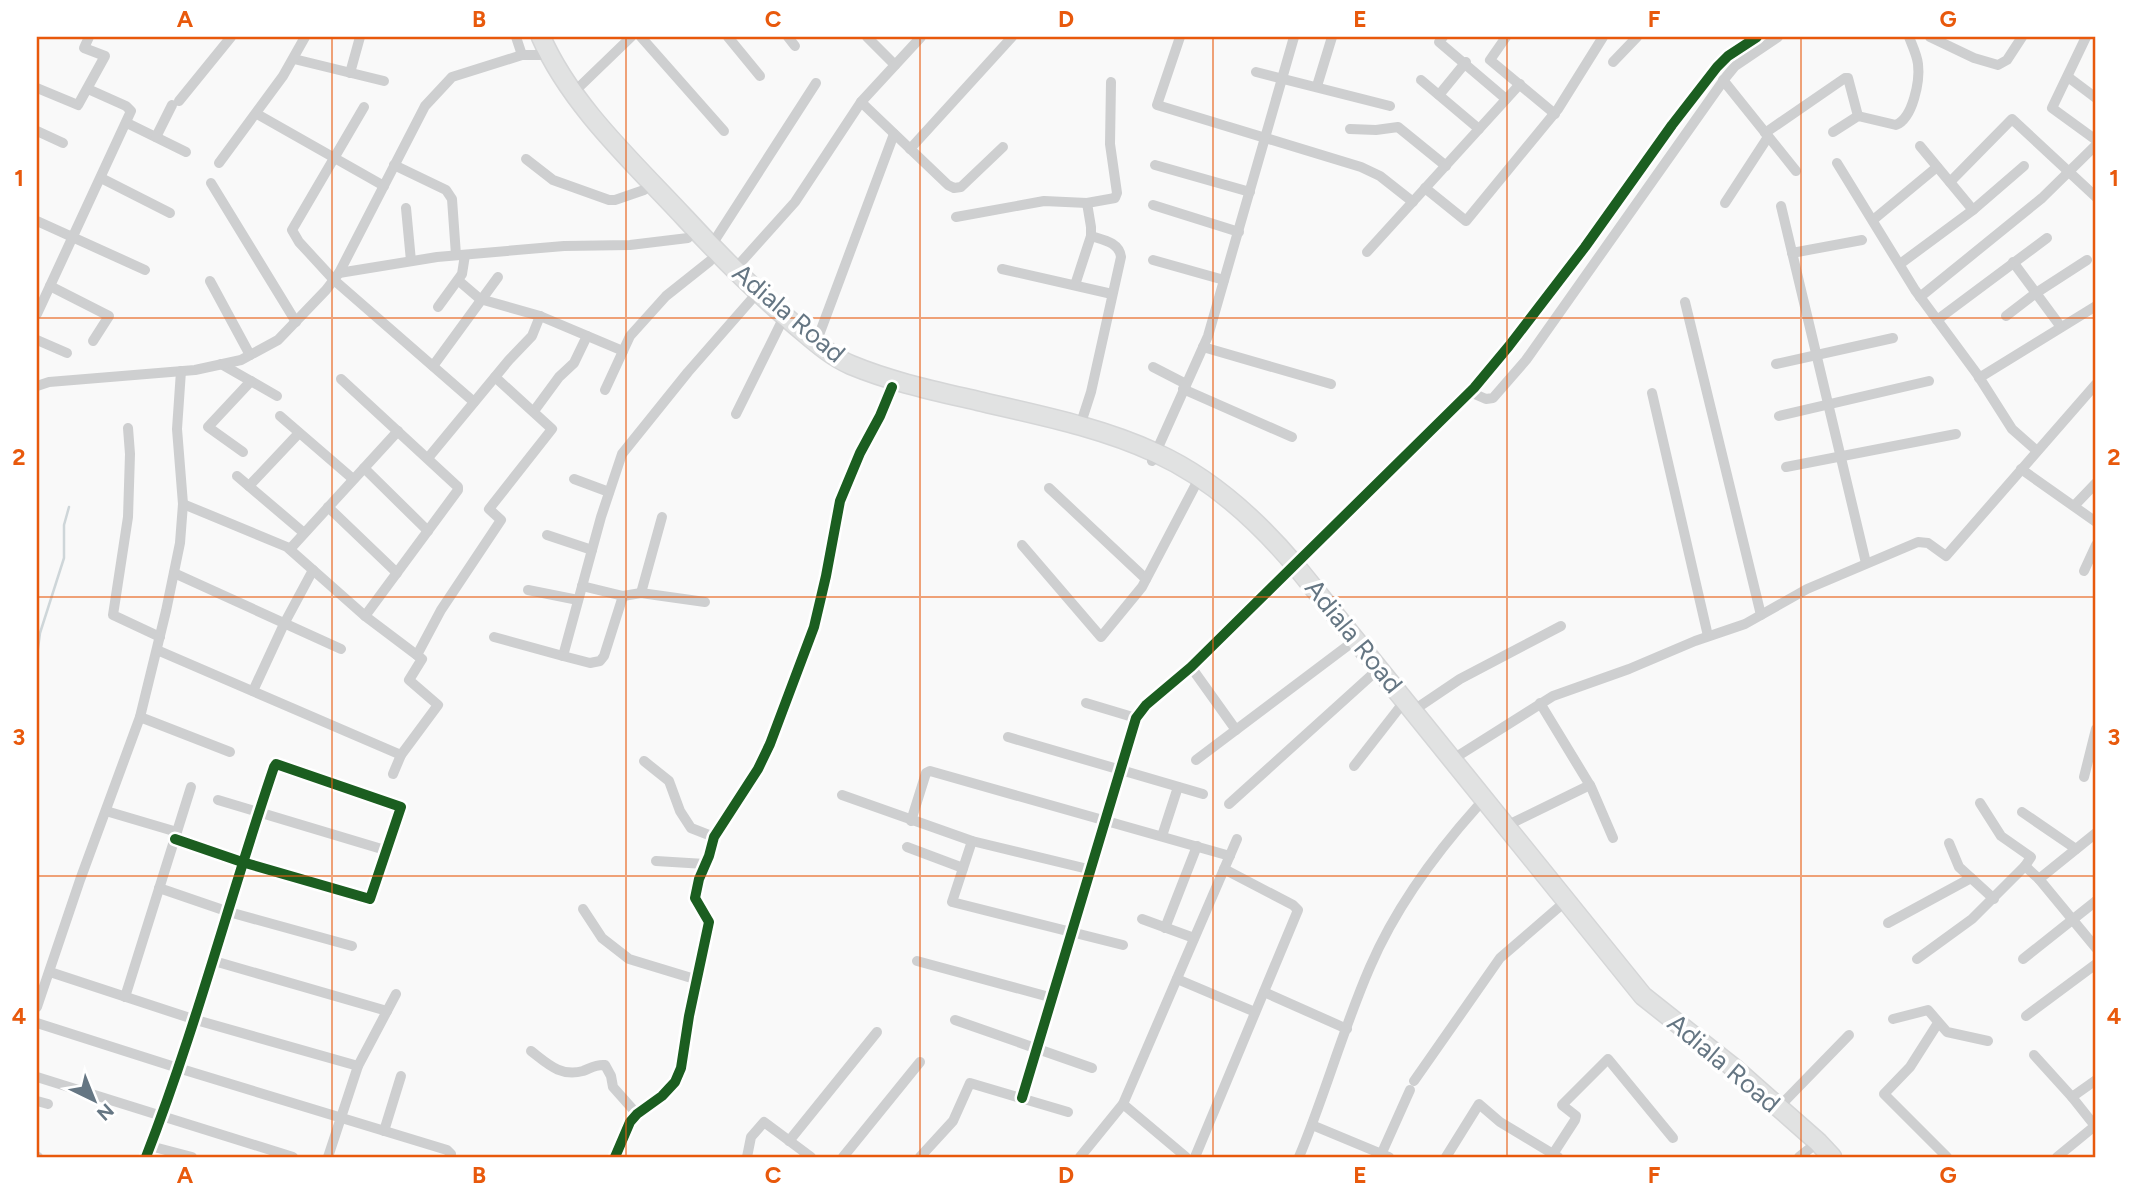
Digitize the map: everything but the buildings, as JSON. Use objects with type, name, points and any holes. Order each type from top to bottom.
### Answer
[{"type":"main road","name":"Adiala Road","points":[[533,37],[556,81],[588,124],[644,190],[688,238],[734,270],[754,296]]},
{"type":"main road","name":"Adiala Road","points":[[538,49],[626,158],[710,253],[754,296],[833,365],[892,387],[1078,433],[1153,457],[1218,500],[1292,567],[1407,708],[1477,807],[1637,1004],[1728,1077],[1811,1151],[1832,1157]]},
{"type":"main road","name":"Adiala Road","points":[[782,321],[843,361],[897,382],[1080,426],[1195,474],[1223,493],[1269,533],[1350,644],[1453,759],[1643,996],[1734,1068],[1778,1108],[1811,1151]]},
{"type":"street","points":[[37,88],[78,106],[105,57],[84,48],[89,37]]},
{"type":"street","points":[[219,163],[257,114],[305,37]]},
{"type":"street","points":[[350,73],[360,37]]},
{"type":"street","points":[[516,37],[538,49]]},
{"type":"street","points":[[575,92],[631,37]]},
{"type":"street","points":[[641,37],[724,131]]},
{"type":"street","points":[[728,37],[760,76]]},
{"type":"street","points":[[867,37],[895,65]]},
{"type":"street","points":[[734,270],[795,202],[861,102],[920,37]]},
{"type":"street","points":[[910,149],[1012,37]]},
{"type":"street","points":[[1180,37],[1157,105],[1361,167],[1380,176],[1413,202]]},
{"type":"street","points":[[1153,457],[1208,336],[1294,37]]},
{"type":"street","points":[[1317,86],[1332,37]]},
{"type":"street","points":[[1443,37],[1439,41],[1506,99]]},
{"type":"street","points":[[1506,37],[1490,60],[1555,114]]},
{"type":"street","points":[[1425,188],[1466,221],[1555,114],[1603,37]]},
{"type":"street","points":[[1613,62],[1637,37]]},
{"type":"street","points":[[1022,1098],[1136,718],[1146,705],[1191,667],[1470,392],[1585,247],[1658,143],[1717,67],[1728,56],[1757,37]]},
{"type":"street","points":[[1470,392],[1486,399],[1493,398],[1526,360],[1724,80],[1735,66],[1778,37]]},
{"type":"street","points":[[1833,132],[1858,116],[1895,125],[1905,120],[1913,102],[1919,76],[1918,61],[1909,37]]},
{"type":"street","points":[[1930,37],[1974,58],[1998,65],[2007,60],[2022,37]]},
{"type":"street","points":[[1920,297],[2042,198],[2096,143],[2052,108],[2086,37]]},
{"type":"street","points":[[156,137],[175,103],[224,39]]},
{"type":"street","points":[[37,386],[49,382],[181,371],[221,364],[241,360],[278,340],[336,277],[425,106],[452,77],[538,49]]},
{"type":"street","points":[[293,59],[384,81]]},
{"type":"street","points":[[1439,95],[1466,62]]},
{"type":"street","points":[[1256,72],[1390,106]]},
{"type":"street","points":[[2068,77],[2096,97]]},
{"type":"street","points":[[1724,204],[1767,135],[1845,78],[1848,78],[1858,116]]},
{"type":"street","points":[[1421,80],[1479,129]]},
{"type":"street","points":[[1724,80],[1796,171]]},
{"type":"street","points":[[956,217],[1044,201],[1087,204],[1115,198],[1111,144],[1111,82]]},
{"type":"street","points":[[605,390],[630,336],[710,253],[816,83]]},
{"type":"street","points":[[1367,252],[1520,84]]},
{"type":"street","points":[[37,314],[131,111],[126,106],[88,89]]},
{"type":"street","points":[[861,102],[954,188],[961,187],[1003,147]]},
{"type":"street","points":[[364,107],[292,230],[299,242],[336,277],[474,402]]},
{"type":"street","points":[[257,114],[384,186]]},
{"type":"street","points":[[1950,183],[2012,119],[2096,197]]},
{"type":"street","points":[[127,123],[186,152]]},
{"type":"street","points":[[1350,129],[1398,127],[1446,166]]},
{"type":"street","points":[[37,131],[63,143]]},
{"type":"street","points":[[816,343],[894,134]]},
{"type":"street","points":[[1920,146],[1973,210]]},
{"type":"street","points":[[526,159],[553,180],[609,200],[644,190]]},
{"type":"street","points":[[1837,163],[1920,297],[1979,378],[2011,429],[2036,451]]},
{"type":"street","points":[[1155,165],[1250,192]]},
{"type":"street","points":[[394,166],[446,190],[452,199],[463,274],[438,307]]},
{"type":"street","points":[[1899,264],[1973,210],[2024,166]]},
{"type":"street","points":[[1872,220],[1937,167]]},
{"type":"street","points":[[101,178],[170,212]]},
{"type":"street","points":[[211,183],[296,322]]},
{"type":"street","points":[[1075,285],[1091,236],[1087,204]]},
{"type":"street","points":[[1153,205],[1239,232]]},
{"type":"street","points":[[1781,206],[1866,564]]},
{"type":"street","points":[[406,208],[411,261]]},
{"type":"street","points":[[37,221],[145,270]]},
{"type":"street","points":[[1080,426],[1091,392],[1121,257],[1115,244],[1091,236]]},
{"type":"street","points":[[336,277],[411,261],[461,255],[564,246],[630,245],[688,238]]},
{"type":"street","points":[[1937,320],[2047,238]]},
{"type":"street","points":[[1792,253],[1862,240]]},
{"type":"street","points":[[1153,260],[1224,280]]},
{"type":"street","points":[[2006,316],[2087,260]]},
{"type":"street","points":[[2013,262],[2061,327]]},
{"type":"street","points":[[1002,269],[1112,294]]},
{"type":"street","points":[[433,366],[498,277]]},
{"type":"street","points":[[210,281],[250,355]]},
{"type":"street","points":[[459,281],[480,299],[540,316],[623,351]]},
{"type":"street","points":[[37,285],[108,316],[93,341]]},
{"type":"street","points":[[563,656],[622,454],[754,296]]},
{"type":"street","points":[[1685,302],[1761,615]]},
{"type":"street","points":[[1979,378],[2096,306]]},
{"type":"street","points":[[428,458],[532,336],[540,316]]},
{"type":"street","points":[[736,414],[782,321]]},
{"type":"street","points":[[534,411],[559,377],[574,363],[587,336]]},
{"type":"street","points":[[1776,363],[1893,338]]},
{"type":"street","points":[[37,340],[67,353]]},
{"type":"street","points":[[1203,347],[1331,384]]},
{"type":"street","points":[[221,364],[277,396]]},
{"type":"street","points":[[1153,367],[1184,386],[1292,437]]},
{"type":"street","points":[[37,1007],[140,718],[160,637],[180,543],[183,505],[177,429],[181,371]]},
{"type":"street","points":[[417,655],[441,610],[501,520],[489,509],[552,429],[495,377]]},
{"type":"street","points":[[341,379],[458,486],[365,616]]},
{"type":"street","points":[[243,452],[208,427],[251,381]]},
{"type":"street","points":[[1779,416],[1929,381]]},
{"type":"street","points":[[1453,759],[1553,696],[1745,624],[1807,589],[1918,542],[1928,543],[1946,556],[2096,384]]},
{"type":"street","points":[[615,1157],[630,1122],[662,1096],[675,1082],[681,1069],[709,922],[695,898],[699,879],[714,837],[758,769],[770,744],[814,627],[840,500],[892,387]]},
{"type":"street","points":[[1652,393],[1708,636]]},
{"type":"street","points":[[280,416],[354,479]]},
{"type":"street","points":[[128,428],[128,517],[113,615],[160,637]]},
{"type":"street","points":[[290,549],[398,431]]},
{"type":"street","points":[[249,486],[299,433]]},
{"type":"street","points":[[1786,467],[1956,434]]},
{"type":"street","points":[[364,468],[428,531]]},
{"type":"street","points":[[2021,468],[2096,522]]},
{"type":"street","points":[[237,476],[304,533]]},
{"type":"street","points":[[574,479],[610,492]]},
{"type":"street","points":[[2074,506],[2096,482]]},
{"type":"street","points":[[1023,545],[1101,637],[1146,579],[1196,484]]},
{"type":"street","points":[[1049,488],[1146,579]]},
{"type":"street","points":[[183,505],[290,549],[365,616],[422,659],[409,680],[438,705],[401,755],[393,774]]},
{"type":"street","points":[[328,507],[397,573]]},
{"type":"street","points":[[641,593],[663,517]]},
{"type":"street","points":[[547,535],[592,551]]},
{"type":"street","points":[[2084,571],[2096,545]]},
{"type":"street","points":[[253,691],[313,570]]},
{"type":"street","points":[[174,573],[341,649]]},
{"type":"street","points":[[582,586],[623,596],[641,593],[705,602]]},
{"type":"street","points":[[528,590],[578,600]]},
{"type":"street","points":[[494,637],[590,663],[600,661],[604,656],[623,596]]},
{"type":"street","points":[[1354,766],[1407,708],[1561,626]]},
{"type":"street","points":[[1196,760],[1350,644]]},
{"type":"street","points":[[157,650],[401,755]]},
{"type":"street","points":[[1191,667],[1236,730]]},
{"type":"street","points":[[1229,804],[1374,673]]},
{"type":"street","points":[[1086,703],[1136,718]]},
{"type":"street","points":[[1540,703],[1590,785],[1613,838]]},
{"type":"street","points":[[140,718],[230,752]]},
{"type":"street","points":[[2084,777],[2096,729]]},
{"type":"street","points":[[1007,737],[1203,794]]},
{"type":"street","points":[[644,761],[669,781],[680,811],[691,828],[714,837]]},
{"type":"street","points":[[106,811],[242,862],[370,898],[401,807],[276,764],[242,862],[195,1020],[146,1157]]},
{"type":"street","points":[[911,821],[926,773],[930,772],[1230,856]]},
{"type":"street","points":[[1506,826],[1590,785]]},
{"type":"street","points":[[125,997],[191,787]]},
{"type":"street","points":[[1162,836],[1178,787]]},
{"type":"street","points":[[842,795],[972,841],[1092,870]]},
{"type":"street","points":[[218,800],[385,850]]},
{"type":"street","points":[[1917,959],[1972,919],[1994,899],[2031,857],[2001,835],[1980,803]]},
{"type":"street","points":[[1299,1157],[1370,966],[1400,909],[1458,828],[1477,807]]},
{"type":"street","points":[[2022,812],[2076,849]]},
{"type":"street","points":[[2039,878],[2096,833]]},
{"type":"street","points":[[1080,1157],[1123,1104],[1237,839]]},
{"type":"street","points":[[972,841],[952,902],[1123,945]]},
{"type":"street","points":[[1949,843],[1959,867],[1994,899]]},
{"type":"street","points":[[1165,928],[1196,846]]},
{"type":"street","points":[[907,847],[963,868]]},
{"type":"street","points":[[656,861],[705,864]]},
{"type":"street","points":[[2025,866],[2039,878],[2096,948]]},
{"type":"street","points":[[1195,1157],[1298,910],[1224,869]]},
{"type":"street","points":[[1888,923],[1971,878]]},
{"type":"street","points":[[159,888],[229,912],[352,946]]},
{"type":"street","points":[[2023,959],[2096,901]]},
{"type":"street","points":[[1312,1125],[1384,1156],[1412,1085],[1500,958],[1559,907]]},
{"type":"street","points":[[583,909],[602,938],[629,960],[698,979]]},
{"type":"street","points":[[1142,919],[1194,938]]},
{"type":"street","points":[[214,961],[387,1011]]},
{"type":"street","points":[[917,961],[1053,998]]},
{"type":"street","points":[[2026,1016],[2096,964]]},
{"type":"street","points":[[50,972],[195,1020],[358,1066]]},
{"type":"street","points":[[1177,979],[1255,1012]]},
{"type":"street","points":[[1264,992],[1348,1029]]},
{"type":"street","points":[[328,1157],[358,1066],[396,993]]},
{"type":"street","points":[[1893,1019],[1928,1010],[1947,1032],[1987,1041]]},
{"type":"street","points":[[955,1020],[1092,1068]]},
{"type":"street","points":[[37,1023],[447,1150],[451,1154],[450,1157]]},
{"type":"street","points":[[1938,1023],[1910,1067],[1884,1094],[1947,1157]]},
{"type":"street","points":[[789,1141],[877,1032]]},
{"type":"street","points":[[1778,1108],[1849,1035]]},
{"type":"street","points":[[531,1051],[557,1071],[568,1074],[605,1065],[613,1087],[637,1114]]},
{"type":"street","points":[[2034,1055],[2095,1126],[2061,1156]]},
{"type":"street","points":[[1446,1157],[1479,1104],[1540,1153],[1556,1156],[1576,1116],[1562,1105],[1608,1059],[1673,1138]]},
{"type":"street","points":[[842,1157],[920,1062]]},
{"type":"street","points":[[384,1131],[401,1076]]},
{"type":"street","points":[[37,1077],[293,1157]]},
{"type":"street","points":[[2072,1097],[2096,1080]]},
{"type":"street","points":[[920,1157],[953,1121],[970,1083],[1068,1112]]},
{"type":"street","points":[[1123,1104],[1186,1157]]},
{"type":"street","points":[[747,1157],[751,1138],[764,1122],[811,1157]]},
{"type":"street","points":[[150,1146],[192,1157]]},
{"type":"street","points":[[1164,1157],[1173,1147]]},
{"type":"waterway","points":[[37,656],[40,633],[64,558],[64,525],[69,507]]},
{"type":"cycle path","points":[[1022,1098],[1136,718],[1146,705],[1191,667],[1474,388],[1585,247],[1717,67],[1728,56],[1757,37]]},
{"type":"cycle path","points":[[615,1157],[630,1122],[662,1096],[675,1082],[681,1068],[709,922],[695,898],[699,879],[714,837],[758,769],[770,744],[814,627],[840,501],[892,387]]},
{"type":"cycle path","points":[[146,1157],[181,1060],[242,864],[258,816],[274,767],[276,764],[401,807],[370,899],[242,862],[175,839]]}]
